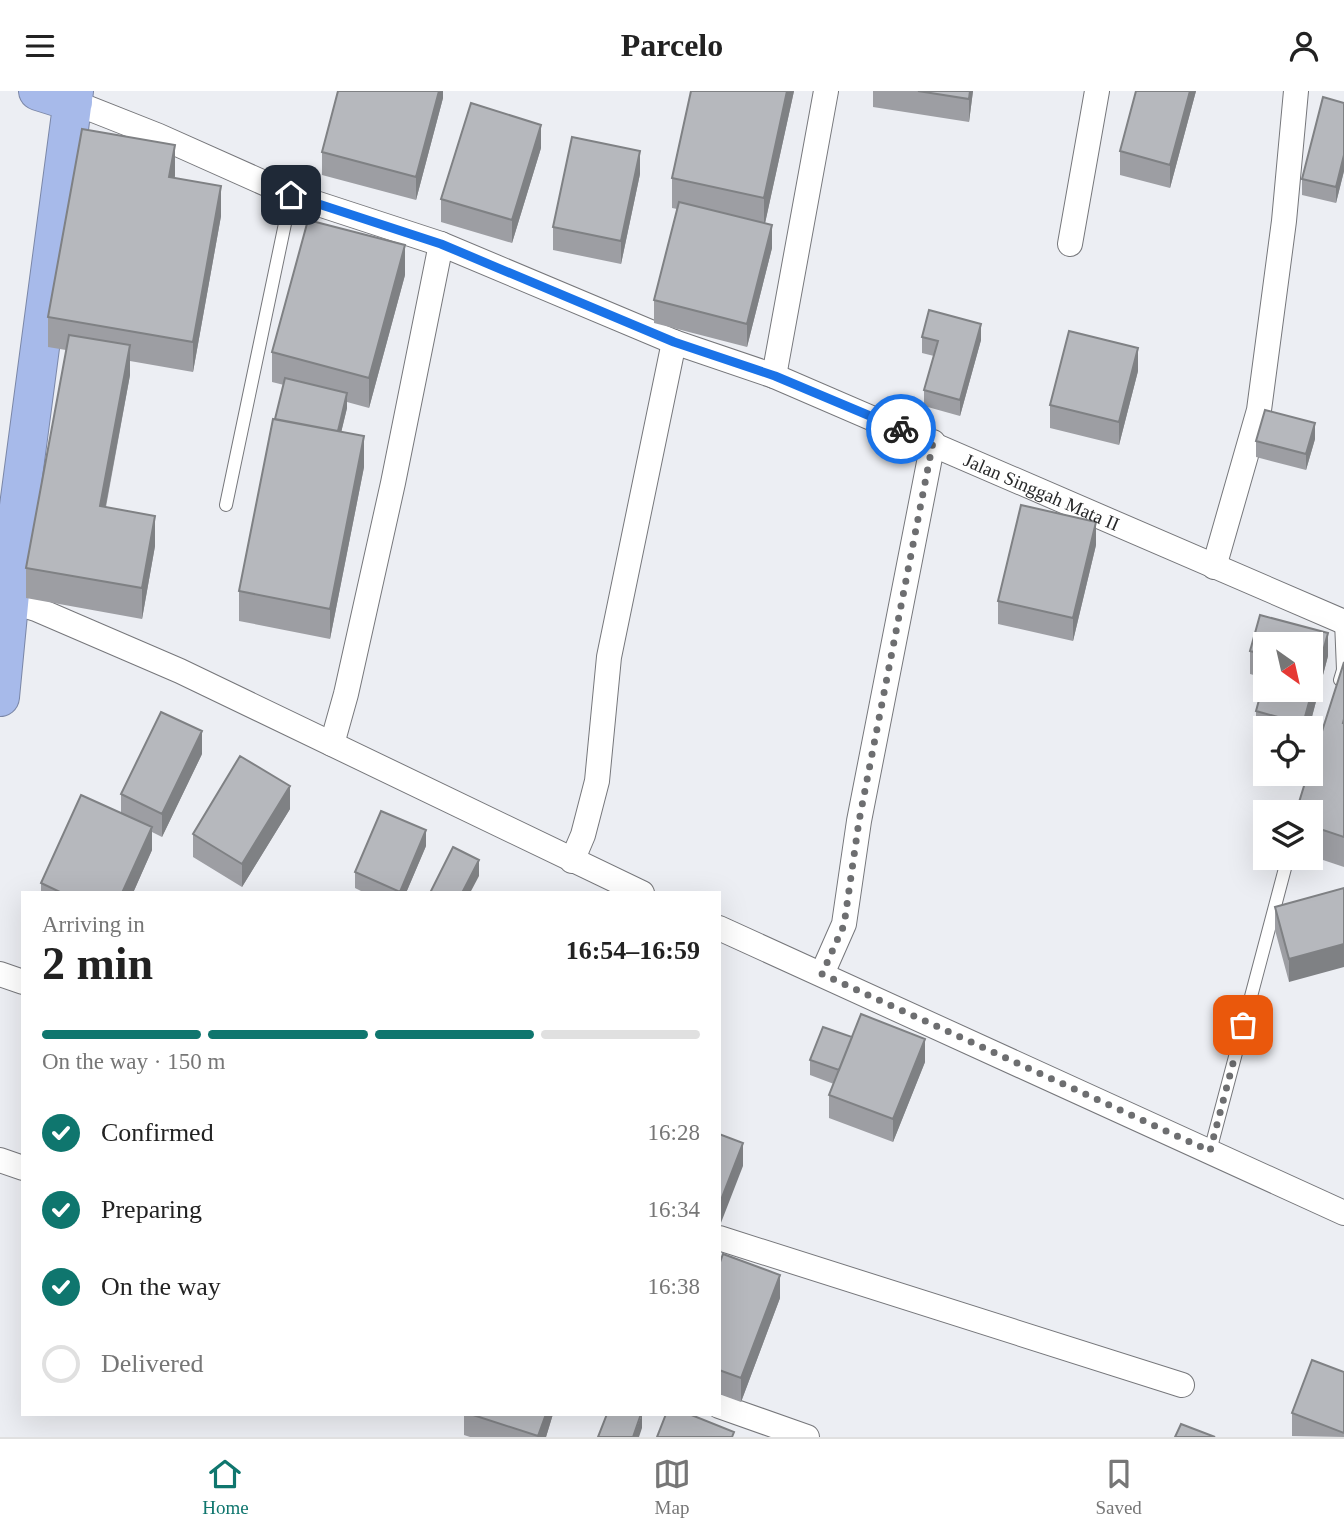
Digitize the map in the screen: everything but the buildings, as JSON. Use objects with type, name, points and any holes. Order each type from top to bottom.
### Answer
[{"type":"highway","points":[[0,697],[7,592],[17,521],[61,95]]},
{"type":"street","points":[[775,376],[826,91]]},
{"type":"street","points":[[1070,244],[1097,91]]},
{"type":"street","points":[[1214,567],[1259,410],[1284,221],[1296,91]]},
{"type":"street","name":"Jalan Singgah Mata II","points":[[61,95],[291,195],[441,244],[674,342],[775,376],[933,442],[1343,622]]},
{"type":"street","points":[[334,735],[346,694],[393,483],[441,244]]},
{"type":"street","points":[[572,861],[583,835],[597,781],[609,657],[674,342]]},
{"type":"street","points":[[822,974],[844,925],[859,821],[933,442]]},
{"type":"street","points":[[7,592],[36,609],[334,735],[572,861],[638,891]]},
{"type":"street","points":[[721,929],[1344,1213]]},
{"type":"street","points":[[0,974],[21,981]]},
{"type":"street","points":[[0,1160],[21,1167]]},
{"type":"street","points":[[721,1239],[1182,1385]]},
{"type":"street","points":[[721,1407],[807,1437]]},
{"type":"lane","points":[[226,505],[291,195]]},
{"type":"lane","points":[[1335,696],[1343,670],[1343,622]]},
{"type":"lane","points":[[1210,1151],[1285,870]]},
{"type":"way so far","points":[[901,429],[933,442],[859,821],[844,925],[822,974],[1210,1151],[1243,1025]]},
{"type":"route","points":[[291,195],[441,244],[674,342],[775,376],[901,429]]}]
